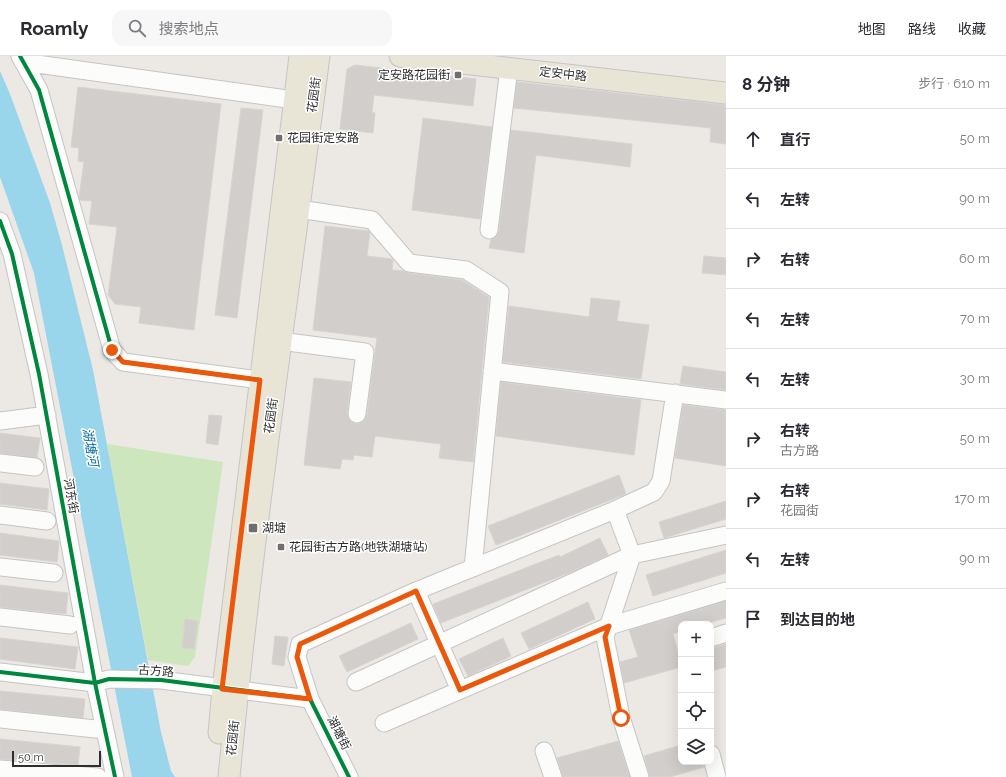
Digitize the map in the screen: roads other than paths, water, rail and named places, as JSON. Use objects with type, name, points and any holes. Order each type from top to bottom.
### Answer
[{"type":"main road","name":"花园街","points":[[229,777],[230,690],[260,380],[300,56]]},
{"type":"main road","name":"花园街","points":[[215,777],[230,690],[299,209],[319,56]]},
{"type":"main road","name":"定安中路","points":[[400,56],[514,62],[726,78]]},
{"type":"main road","name":"定安中路","points":[[514,62],[726,93]]},
{"type":"street","points":[[21,59],[294,100]]},
{"type":"street","points":[[21,59],[39,90],[112,350],[123,362],[260,380]]},
{"type":"street","points":[[489,230],[514,62]]},
{"type":"street","points":[[299,209],[372,220],[409,263],[466,270],[500,292],[473,568]]},
{"type":"street","name":"河东街","points":[[0,221],[12,254],[39,374],[102,681],[105,730],[115,777]]},
{"type":"street","points":[[280,341],[365,352],[357,414]]},
{"type":"street","points":[[492,371],[726,400]]},
{"type":"street","points":[[460,690],[416,591],[615,510],[654,492],[661,481],[675,393]]},
{"type":"street","points":[[0,421],[46,414]]},
{"type":"street","points":[[0,463],[35,467]]},
{"type":"street","points":[[615,510],[632,555],[605,637],[621,718],[640,777]]},
{"type":"street","points":[[0,515],[47,521]]},
{"type":"street","points":[[356,682],[632,555],[726,535]]},
{"type":"street","points":[[0,566],[54,573]]},
{"type":"street","name":"湖塘街","points":[[350,777],[310,699],[297,657],[300,644],[416,591]]},
{"type":"street","points":[[384,723],[609,626],[726,591]]},
{"type":"street","points":[[0,617],[70,625]]},
{"type":"street","points":[[714,637],[726,634]]},
{"type":"street","name":"古方路","points":[[0,672],[102,681],[161,680],[310,699]]},
{"type":"street","points":[[0,719],[105,730]]},
{"type":"street","points":[[544,751],[553,777]]},
{"type":"street","points":[[714,765],[717,777]]},
{"type":"street","points":[[0,769],[98,777]]},
{"type":"water","name":"湖塘河","points":[[0,71],[10,94],[50,203],[93,370],[161,732],[171,771],[175,777],[132,777],[34,273],[0,177]]},
{"type":"place","name":"定安路花园街","points":[[458,75]]},
{"type":"place","name":"花园街定安路","points":[[279,138]]},
{"type":"place","name":"湖塘","points":[[253,528]]},
{"type":"place","name":"花园街古方路(地铁湖塘站)","points":[[281,547]]}]
